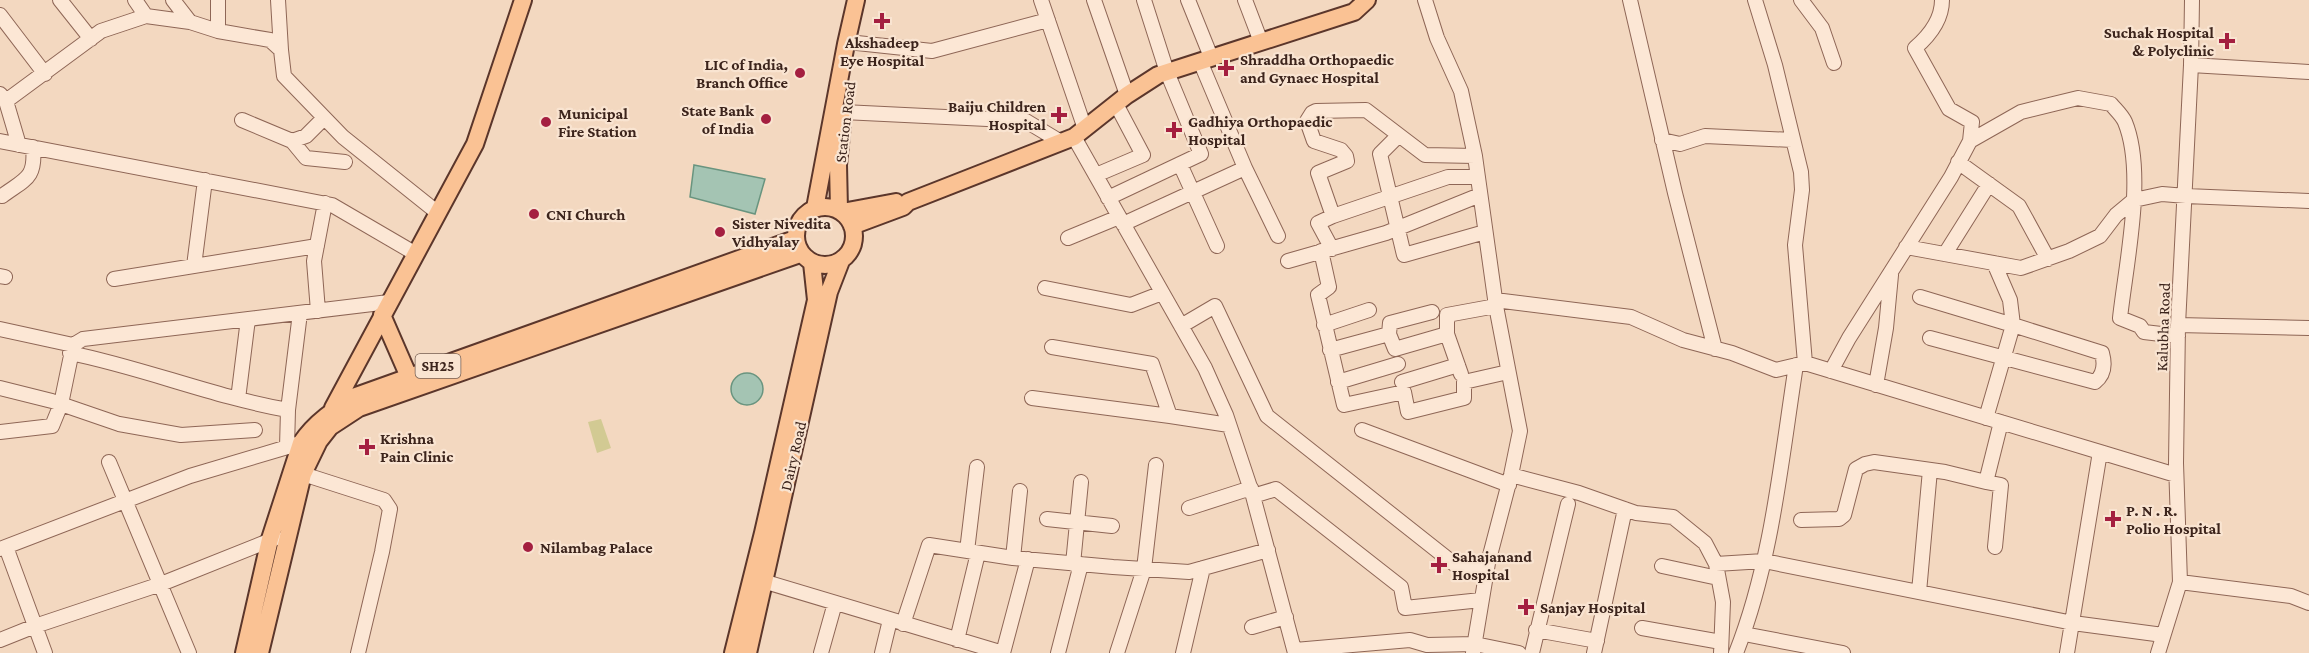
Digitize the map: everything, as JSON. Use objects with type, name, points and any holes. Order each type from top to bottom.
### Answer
[{"type":"main road","name":"SH25","points":[[244,653],[279,537],[303,474],[386,309],[475,144],[523,0]]},
{"type":"main road","points":[[815,208],[843,55],[856,0]]},
{"type":"main road","name":"Station Road","points":[[840,210],[838,165],[843,112],[866,0]]},
{"type":"main road","points":[[840,210],[852,226],[853,245],[841,261],[821,266],[802,252],[796,229],[806,213],[815,208],[840,210],[909,202],[1073,136],[1121,99],[1158,75],[1261,42],[1357,6],[1367,0]]},
{"type":"main road","points":[[852,226],[903,207],[909,202]]},
{"type":"main road","name":"SH25","points":[[260,653],[294,445],[310,430],[331,419],[356,396],[802,252]]},
{"type":"main road","points":[[331,419],[802,252]]},
{"type":"main road","name":"Dairy Road","points":[[748,653],[758,579],[816,300],[802,252]]},
{"type":"main road","name":"Dairy Road","points":[[733,653],[758,579],[829,292],[841,261]]},
{"type":"main road","points":[[386,309],[409,377]]},
{"type":"street","points":[[60,0],[91,39]]},
{"type":"street","points":[[135,0],[146,16]]},
{"type":"street","points":[[173,0],[190,22]]},
{"type":"street","points":[[218,0],[218,31]]},
{"type":"street","points":[[278,0],[284,76],[343,137],[438,213]]},
{"type":"street","points":[[1041,0],[1048,20],[1073,136],[1205,368],[1229,424],[1252,492],[1295,652],[1410,640],[1431,649],[1474,648],[1519,653]]},
{"type":"street","points":[[1094,0],[1121,99],[1143,155],[1096,176]]},
{"type":"street","points":[[1108,198],[1201,154],[1167,72],[1144,0]]},
{"type":"street","points":[[1188,0],[1205,59],[1245,168],[1278,236]]},
{"type":"street","points":[[1245,0],[1261,42]]},
{"type":"street","points":[[1425,0],[1437,38],[1461,91],[1478,177],[1495,303],[1520,431],[1510,480],[1488,562],[1474,648]]},
{"type":"street","points":[[1630,0],[1662,140],[1715,349]]},
{"type":"street","points":[[1736,653],[1744,634],[1764,561],[1801,364],[1796,245],[1802,190],[1775,65],[1755,0]]},
{"type":"street","points":[[1801,0],[1822,28],[1834,63]]},
{"type":"street","points":[[1832,371],[1849,338],[1951,177],[1970,141],[1972,122],[1949,109],[1915,48],[1933,28],[1939,16],[1942,0]]},
{"type":"street","name":"Kalubha Road","points":[[2158,653],[2180,582],[2176,475],[2178,330],[2186,196],[2192,0]]},
{"type":"street","points":[[0,15],[45,74]]},
{"type":"street","points":[[2,196],[31,172],[34,165],[3,97],[45,74],[101,31],[146,16],[190,22],[218,31],[270,40],[281,50]]},
{"type":"street","points":[[857,43],[933,51],[1048,20]]},
{"type":"street","points":[[2191,65],[2309,72]]},
{"type":"street","points":[[1970,141],[2021,112],[2078,98],[2111,104],[2124,119],[2131,141],[2134,200],[2120,318],[2140,326],[2144,332],[2309,328]]},
{"type":"street","points":[[1333,216],[1317,173],[1347,161],[1347,156],[1341,150],[1314,141],[1307,120],[1312,113],[1366,110],[1425,155],[1474,156]]},
{"type":"street","points":[[843,112],[1026,121],[1073,136]]},
{"type":"street","points":[[292,141],[306,136],[324,118]]},
{"type":"street","points":[[242,120],[292,141],[306,158],[345,162]]},
{"type":"street","points":[[1398,136],[1380,154],[1404,255],[1485,232]]},
{"type":"street","points":[[1662,140],[1680,144],[1705,136],[1792,140]]},
{"type":"street","points":[[0,141],[325,203],[416,254]]},
{"type":"street","points":[[1958,162],[2019,206],[2048,259]]},
{"type":"street","points":[[1180,164],[1217,246]]},
{"type":"street","points":[[1068,238],[1192,193],[1245,168]]},
{"type":"street","points":[[1458,365],[1403,387],[1344,405],[1318,295],[1329,287],[1327,250],[1318,222],[1448,177],[1478,177]]},
{"type":"street","points":[[194,266],[205,180]]},
{"type":"street","points":[[1945,254],[1989,184]]},
{"type":"street","points":[[1906,247],[2021,268],[2100,236],[2116,215],[2134,200],[2162,194],[2309,201]]},
{"type":"street","points":[[1288,261],[1397,229],[1480,195]]},
{"type":"street","points":[[318,311],[314,261],[325,203]]},
{"type":"street","points":[[114,279],[316,246]]},
{"type":"street","points":[[1986,418],[2013,325],[2010,300],[1994,263]]},
{"type":"street","points":[[1876,385],[1886,328],[1892,270]]},
{"type":"street","points":[[1045,288],[1131,305],[1162,293]]},
{"type":"street","points":[[1920,297],[2102,353],[2104,366],[2100,379],[2095,382],[1930,338]]},
{"type":"street","points":[[1432,312],[1390,323],[1389,334],[1395,349],[1408,412],[1464,398],[1464,382],[1447,334],[1447,315],[1495,303],[1631,317],[1683,340],[1776,370],[1801,364],[1832,371],[2176,475]]},
{"type":"street","points":[[1180,326],[1215,306],[1267,416],[1458,567],[1488,562]]},
{"type":"street","points":[[0,432],[52,426],[61,404],[72,349],[83,339],[318,311],[386,309]]},
{"type":"street","points":[[1324,325],[1370,310]]},
{"type":"street","points":[[45,653],[3,548],[190,476],[294,445],[288,410],[300,313]]},
{"type":"street","points":[[238,399],[248,319]]},
{"type":"street","points":[[0,329],[72,349],[167,380],[288,410]]},
{"type":"street","points":[[1330,350],[1389,334]]},
{"type":"street","points":[[1395,349],[1447,334]]},
{"type":"street","points":[[1052,347],[1152,364],[1170,416]]},
{"type":"street","points":[[1338,381],[1398,364]]},
{"type":"street","points":[[1464,382],[1508,372]]},
{"type":"street","points":[[0,388],[61,404],[119,424],[181,435],[255,430]]},
{"type":"street","points":[[1032,398],[1229,424]]},
{"type":"street","points":[[1986,482],[2001,423]]},
{"type":"street","points":[[1362,430],[1510,480],[1579,494],[1636,513],[1673,517],[1705,543],[1717,571],[1723,602],[1721,648],[1642,628]]},
{"type":"street","points":[[2067,653],[2100,452]]},
{"type":"street","points":[[109,462],[189,650],[174,653]]},
{"type":"street","points":[[1802,520],[1839,519],[1844,515],[1856,469],[1874,462],[1930,470],[2001,485],[1995,546]]},
{"type":"street","points":[[1117,653],[1144,569],[1156,465]]},
{"type":"street","points":[[957,640],[972,552],[977,467]]},
{"type":"street","points":[[1919,592],[1930,470]]},
{"type":"street","points":[[303,474],[384,500],[390,509],[358,653]]},
{"type":"street","points":[[1058,653],[1077,564],[1081,482]]},
{"type":"street","points":[[1189,508],[1252,492],[1276,489],[1401,587],[1405,608],[1481,600]]},
{"type":"street","points":[[1013,558],[1020,491]]},
{"type":"street","points":[[1532,653],[1568,504]]},
{"type":"street","points":[[1536,630],[1596,647],[1625,509]]},
{"type":"street","points":[[1047,519],[1112,526]]},
{"type":"street","points":[[0,640],[161,584],[279,537]]},
{"type":"street","points":[[882,653],[929,545],[1013,558],[1189,572],[1268,550]]},
{"type":"street","points":[[758,579],[986,651],[1003,653],[1028,559]]},
{"type":"street","points":[[1662,566],[1717,571],[1764,561],[2073,624],[2163,635]]},
{"type":"street","points":[[1183,653],[1203,568]]},
{"type":"street","points":[[2180,582],[2291,596],[2309,603]]},
{"type":"street","points":[[821,653],[835,603]]},
{"type":"street","points":[[1252,627],[1286,617]]},
{"type":"street","points":[[1744,634],[1843,653]]},
{"type":"shaded area","points":[[694,165],[765,179],[755,214],[690,197]]},
{"type":"shaded area","points":[[747,373],[758,378],[763,389],[758,400],[747,405],[736,400],[731,389],[736,378]]},
{"type":"shaded area","points":[[601,419],[611,448],[597,453],[588,422]]},
{"type":"place","name":"Akshadeep Eye Hospital","points":[[882,21]]},
{"type":"place","name":"Suchak Hospital & Polyclinic","points":[[2227,41]]},
{"type":"place","name":"Shraddha Orthopaedic and Gynaec Hospital","points":[[1226,68]]},
{"type":"place","name":"LIC of India, Branch Office","points":[[800,73]]},
{"type":"place","name":"Baiju Children Hospital","points":[[1059,115]]},
{"type":"place","name":"State Bank of India","points":[[766,119]]},
{"type":"place","name":"Municipal Fire Station","points":[[546,122]]},
{"type":"place","name":"Gadhiya Orthopaedic Hospital","points":[[1174,130]]},
{"type":"place","name":"CNI Church","points":[[534,214]]},
{"type":"place","name":"Sister Nivedita Vidhyalay","points":[[720,232]]},
{"type":"place","name":"Krishna Pain Clinic","points":[[367,447]]},
{"type":"place","name":"P. N . R. Polio Hospital","points":[[2113,519]]},
{"type":"place","name":"Nilambag Palace","points":[[528,547]]},
{"type":"place","name":"Sahajanand Hospital","points":[[1439,565]]},
{"type":"place","name":"Sanjay Hospital","points":[[1526,607]]}]
